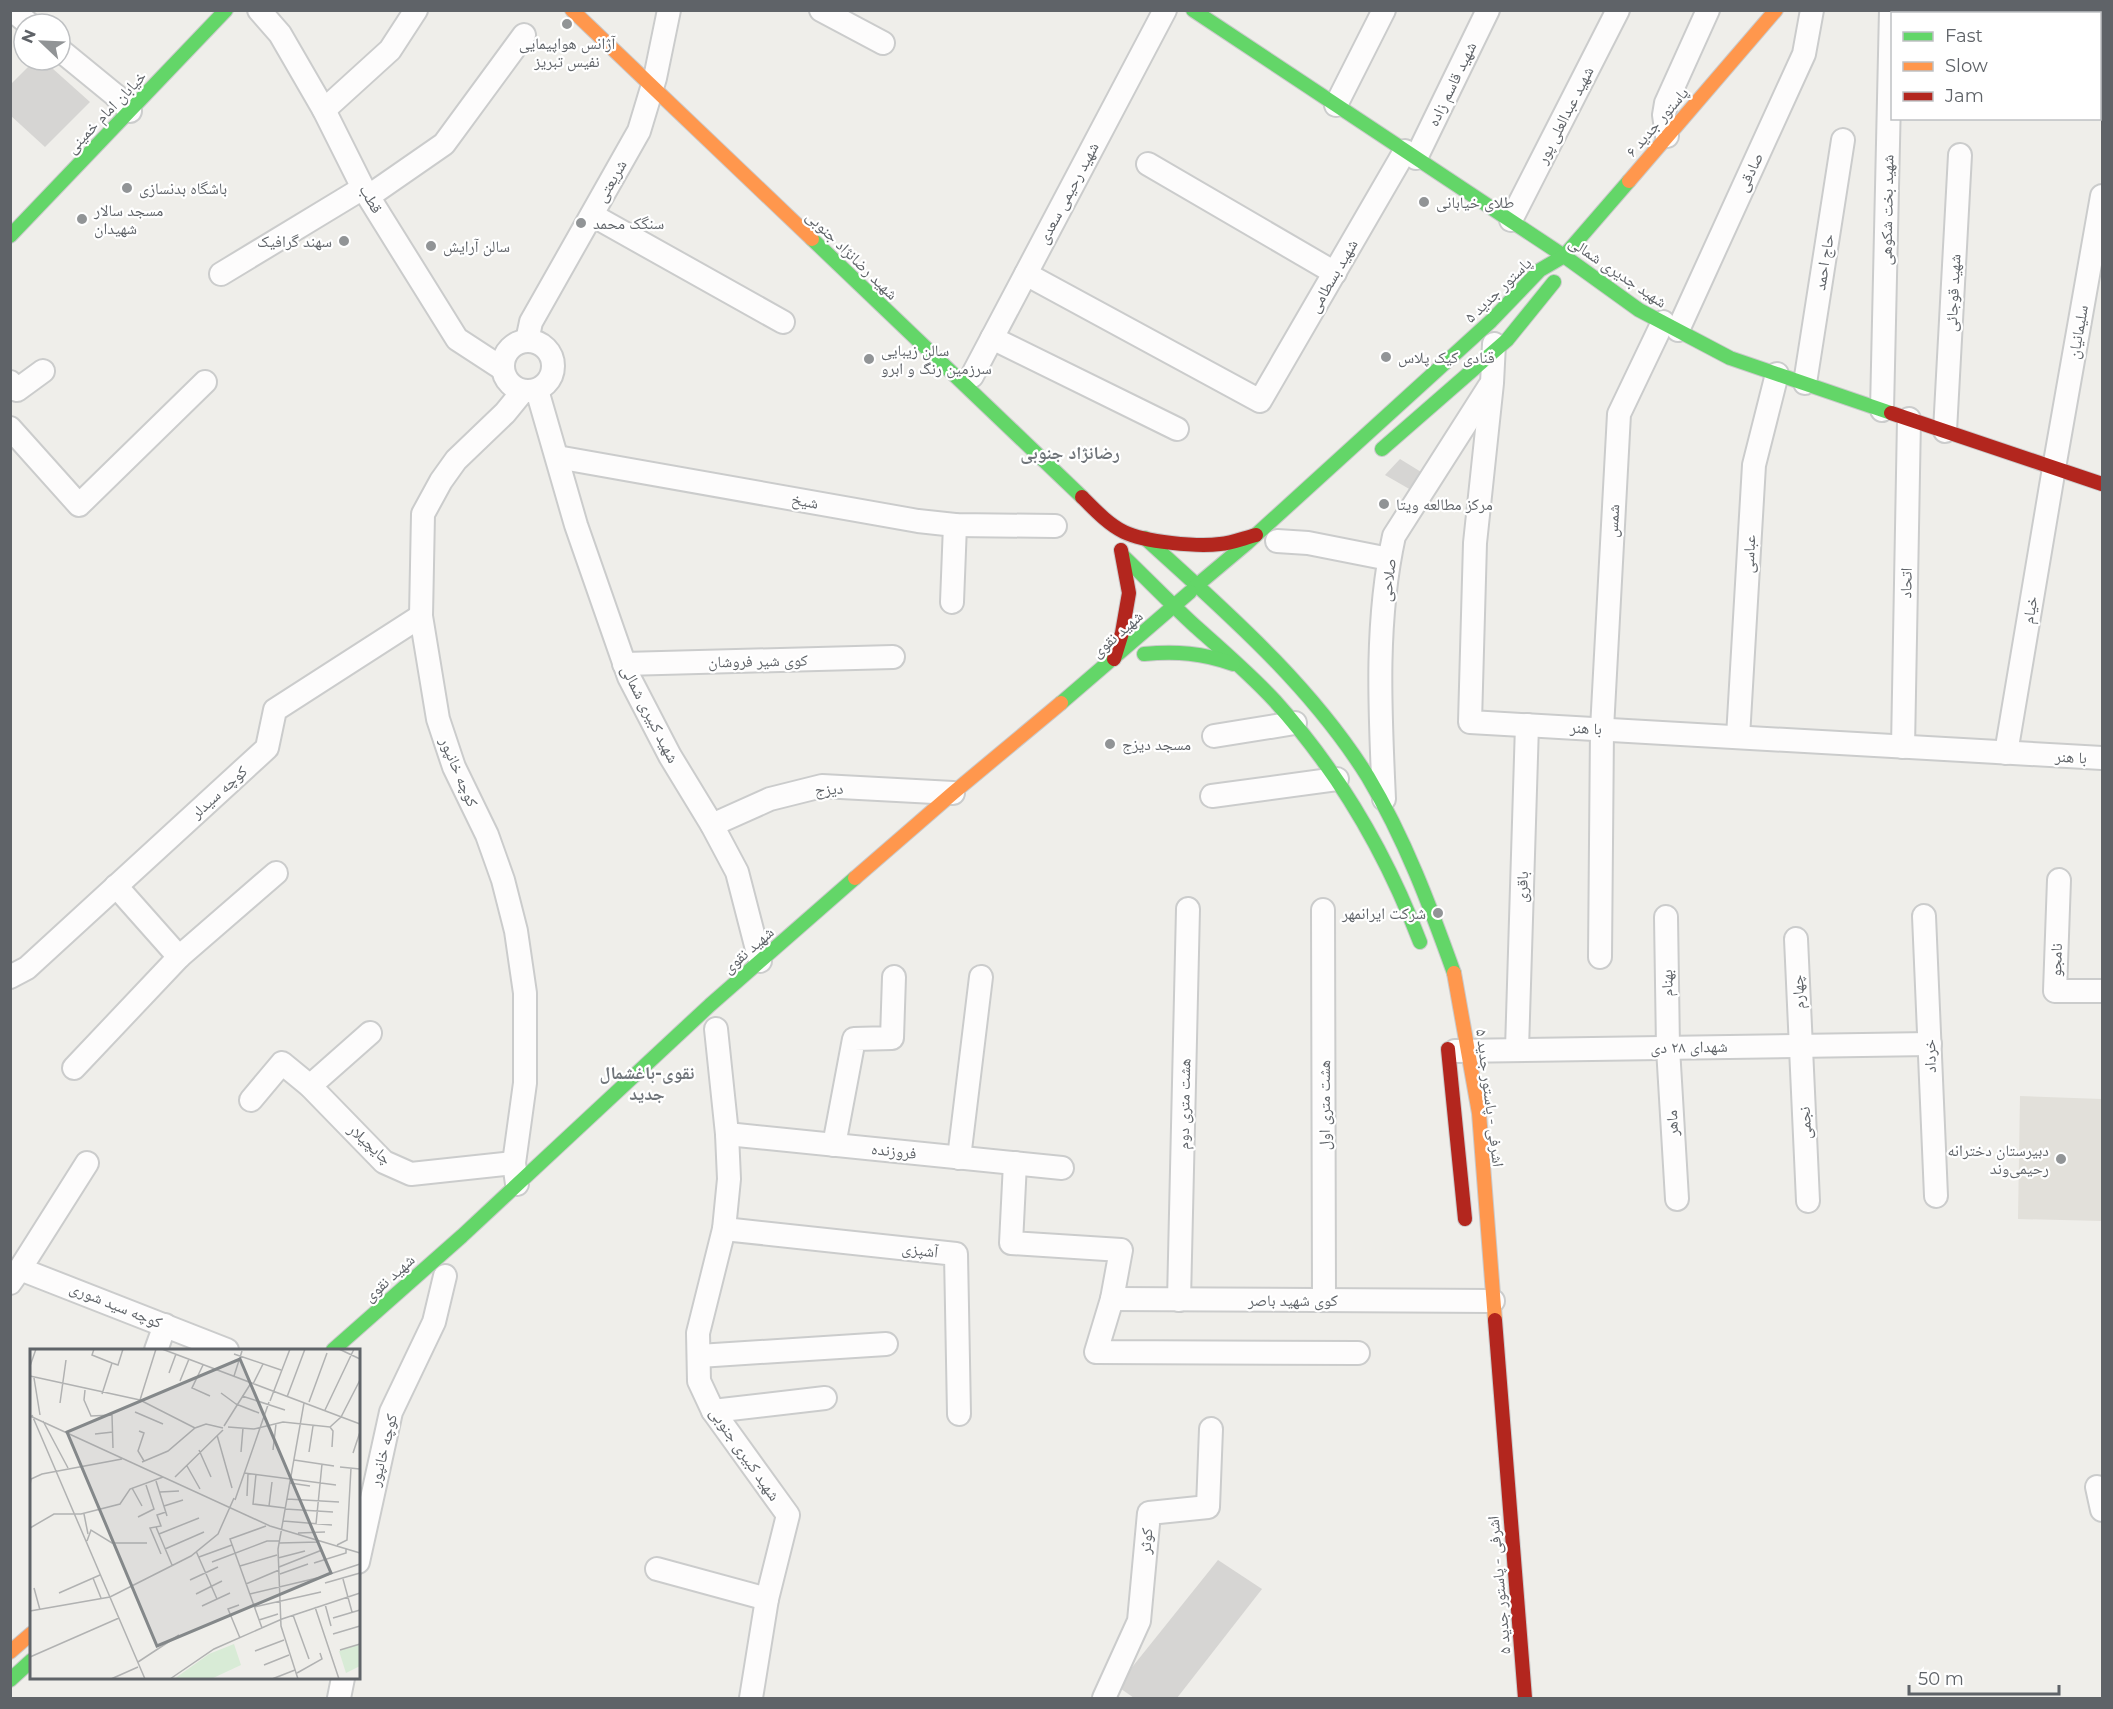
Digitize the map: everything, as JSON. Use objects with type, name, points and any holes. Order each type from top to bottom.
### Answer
[{"type":"main road","name":"خیابان امام خمینی","points":[[10,236],[226,10]]},
{"type":"main road","name":"شهید رضانژاد جنوبی","points":[[572,10],[1110,523]]},
{"type":"main road","name":"شهید جدیری شمالی","points":[[1193,10],[1224,19],[1336,105],[1511,220],[1640,310],[1730,358],[2103,484]]},
{"type":"main road","name":"پاستور جدید ۶","points":[[1564,256],[1776,10]]},
{"type":"main road","name":"پاستور جدید ۵","points":[[1265,543],[1540,270],[1564,256]]},
{"type":"main road","name":"پاستور جدید ۵","points":[[1372,457],[1508,340],[1552,285],[1564,256]]},
{"type":"main road","points":[[1110,523],[1126,533],[1180,543],[1265,543]]},
{"type":"main road","points":[[1110,523],[1123,556],[1130,593],[1114,659]]},
{"type":"main road","name":"پاستور جدید ۵","points":[[1196,586],[1294,526]]},
{"type":"main road","points":[[1145,538],[1196,586]]},
{"type":"main road","points":[[1123,556],[1174,606]]},
{"type":"main road","name":"شهید نقوی","points":[[334,1349],[516,1173],[952,794],[1114,659],[1196,586]]},
{"type":"main road","name":"اشرفی - پاستور جدید ۵","points":[[1196,586],[1199,609],[1246,670],[1294,723],[1337,779],[1369,829],[1409,911],[1425,956]]},
{"type":"main road","name":"اشرفی - پاستور جدید ۵","points":[[1174,606],[1199,609],[1262,645],[1323,715],[1367,776],[1424,889],[1456,980],[1454,1047],[1466,1229]]},
{"type":"main road","name":"شهید نقوی","points":[[1162,640],[1140,657],[1184,651],[1213,656],[1246,670]]},
{"type":"main road","name":"اشرفی - پاستور جدید ۵","points":[[1454,1047],[1479,1113],[1478,1301],[1525,1698]]},
{"type":"main road","points":[[428,1291],[449,1272]]},
{"type":"main road","points":[[10,1652],[30,1635]]},
{"type":"main road","points":[[10,1680],[30,1662]]},
{"type":"street","name":"قطب","points":[[259,10],[280,34],[324,110],[366,192],[457,339],[503,369]]},
{"type":"street","points":[[324,110],[390,50],[416,10]]},
{"type":"street","name":"شریعتی","points":[[527,341],[531,322],[639,131],[655,78],[669,10]]},
{"type":"street","points":[[821,10],[883,43]]},
{"type":"street","name":"شهید رحیمی سعدی","points":[[972,376],[1165,10]]},
{"type":"street","points":[[1336,105],[1384,10]]},
{"type":"street","name":"شهید قاسم زاده","points":[[1411,154],[1488,10]]},
{"type":"street","name":"شهید عبدالعلی پور","points":[[1511,220],[1618,10]]},
{"type":"street","points":[[1667,136],[1664,115],[1666,103],[1708,10]]},
{"type":"street","name":"صادقی","points":[[1670,326],[1804,54],[1812,10]]},
{"type":"street","name":"شهید بخت شکوهی","points":[[1882,410],[1891,10]]},
{"type":"street","points":[[220,274],[366,192],[444,144],[524,34]]},
{"type":"street","points":[[72,60],[115,95],[130,111]]},
{"type":"street","name":"حاج احمد","points":[[1805,383],[1844,140]]},
{"type":"street","name":"شهید بسطامی","points":[[1026,274],[1260,401],[1335,273],[1411,154]]},
{"type":"street","name":"شهید قوجائی","points":[[1945,431],[1960,155]]},
{"type":"street","points":[[1148,164],[1335,273]]},
{"type":"street","name":"سلیمانیان","points":[[2054,468],[2103,195]]},
{"type":"street","points":[[592,215],[783,322]]},
{"type":"street","name":"با هنر","points":[[1491,321],[1494,351],[1475,543],[1470,722],[2103,758]]},
{"type":"street","name":"شمس","points":[[1600,957],[1602,729],[1619,414],[1670,326]]},
{"type":"street","points":[[992,338],[1177,429]]},
{"type":"street","points":[[527,341],[542,345],[548,351],[553,363],[551,376],[543,387],[530,390],[510,384],[503,369],[507,354],[512,347],[527,341]]},
{"type":"street","points":[[10,382],[17,390],[43,371]]},
{"type":"street","name":"عباسی","points":[[1738,737],[1754,465],[1777,374]]},
{"type":"street","points":[[10,428],[79,505],[205,382]]},
{"type":"street","name":"صلاحی","points":[[1384,806],[1380,645],[1389,559],[1394,536],[1492,383]]},
{"type":"street","name":"شهید کبیری شمالی","points":[[530,390],[557,457],[576,525],[629,677],[670,756],[712,825],[737,872],[760,961]]},
{"type":"street","name":"کوچه خانپور","points":[[516,1173],[525,1083],[525,993],[516,931],[503,880],[487,835],[454,767],[438,719],[421,616],[423,514],[441,481],[456,460],[530,390]]},
{"type":"street","name":"اتحاد","points":[[1903,747],[1910,419]]},
{"type":"street","name":"شیخ","points":[[557,457],[907,519],[955,525],[1055,526]]},
{"type":"street","name":"خیام","points":[[2006,753],[2054,468]]},
{"type":"street","points":[[952,602],[955,525]]},
{"type":"street","points":[[1265,543],[1308,543],[1389,559]]},
{"type":"street","name":"کوچه سیدلر","points":[[10,976],[27,968],[267,748],[274,710],[421,616]]},
{"type":"street","name":"کوی شیر فروشان","points":[[624,664],[893,657]]},
{"type":"street","points":[[1214,736],[1294,723]]},
{"type":"street","name":"باقری","points":[[1517,1049],[1527,725]]},
{"type":"street","points":[[1212,796],[1337,779]]},
{"type":"street","name":"دیزج","points":[[712,825],[770,799],[822,786],[952,794]]},
{"type":"street","points":[[74,1068],[179,957],[276,873]]},
{"type":"street","name":"نامجو","points":[[2059,880],[2055,992],[2103,991]]},
{"type":"street","points":[[116,886],[179,957]]},
{"type":"street","name":"هشت متری دوم","points":[[1179,1300],[1188,909]]},
{"type":"street","name":"هشت متری اول","points":[[1323,910],[1324,1300]]},
{"type":"street","name":"خرداد","points":[[1924,916],[1936,1196]]},
{"type":"street","name":"بهنام","points":[[1666,918],[1668,1048]]},
{"type":"street","name":"چهارم","points":[[1796,939],[1801,1046]]},
{"type":"street","points":[[834,1145],[854,1039],[892,1038],[894,977]]},
{"type":"street","points":[[959,1158],[981,977]]},
{"type":"street","name":"شهید کبیری جنوبی","points":[[715,1029],[727,1134],[729,1179],[724,1229],[698,1333],[699,1381],[713,1411],[788,1515],[767,1599],[751,1698]]},
{"type":"street","points":[[310,1086],[370,1033]]},
{"type":"street","name":"شهدای ۲۸ دی","points":[[1454,1047],[1517,1049],[1930,1044]]},
{"type":"street","name":"نجمی","points":[[1801,1046],[1808,1201]]},
{"type":"street","name":"ماهر","points":[[1668,1048],[1677,1199]]},
{"type":"street","name":"چایچیلار","points":[[251,1100],[282,1063],[310,1086],[384,1162],[411,1174],[516,1173]]},
{"type":"street","name":"فروزنده","points":[[727,1134],[1062,1168]]},
{"type":"street","points":[[15,1276],[87,1162]]},
{"type":"street","points":[[1016,1163],[1011,1243],[1121,1250],[1112,1299],[1096,1352],[1358,1353]]},
{"type":"street","name":"آشپزی","points":[[724,1229],[956,1254],[959,1414]]},
{"type":"street","name":"کوچه خانپور","points":[[360,1553],[391,1412],[434,1322],[449,1272]]},
{"type":"street","name":"کوچه سید شوری","points":[[15,1276],[165,1324],[225,1349]]},
{"type":"street","name":"کوی شهید باصر","points":[[1112,1299],[1478,1301]]},
{"type":"street","points":[[156,1349],[165,1324]]},
{"type":"street","points":[[699,1356],[886,1344]]},
{"type":"street","points":[[713,1411],[825,1398]]},
{"type":"street","name":"کوثر","points":[[1104,1698],[1139,1621],[1149,1513],[1208,1507],[1211,1429]]},
{"type":"street","points":[[2097,1487],[2103,1510]]},
{"type":"street","points":[[657,1569],[767,1599]]},
{"type":"street","points":[[339,1698],[343,1679]]},
{"type":"shaded area","name":"دبیرستان دخترانه رحیمی‌وند","points":[[2020,1096],[2102,1099],[2102,1221],[2018,1219]]},
{"type":"building","points":[[23,72],[56,72],[90,102],[45,147],[10,115],[10,85]]},
{"type":"building","points":[[1400,459],[1426,475],[1418,494],[1385,475]]},
{"type":"building","points":[[1218,1560],[1262,1589],[1177,1698],[1134,1698],[1117,1686]]},
{"type":"traffic: fast","points":[[10,236],[226,10]]},
{"type":"traffic: fast","points":[[1193,10],[1564,256],[1639,310],[1730,358],[1891,413]]},
{"type":"traffic: fast","points":[[1196,586],[1246,544],[1491,321],[1540,270],[1564,256],[1629,181]]},
{"type":"traffic: fast","points":[[812,239],[1082,497]]},
{"type":"traffic: fast","points":[[1382,449],[1507,340],[1554,282]]},
{"type":"traffic: fast","points":[[1145,538],[1265,650],[1320,711],[1345,743],[1368,777],[1394,824],[1426,898],[1454,973]]},
{"type":"traffic: fast","points":[[1123,556],[1275,701],[1320,756],[1376,845],[1420,942]]},
{"type":"traffic: fast","points":[[1061,703],[1190,592]]},
{"type":"traffic: fast","points":[[1144,654],[1189,654],[1211,657],[1233,664]]},
{"type":"traffic: fast","points":[[334,1349],[462,1236],[710,1005],[855,878]]},
{"type":"traffic: fast","points":[[10,1680],[30,1662]]},
{"type":"traffic: slow","points":[[572,10],[812,239]]},
{"type":"traffic: slow","points":[[1629,181],[1776,10]]},
{"type":"traffic: slow","points":[[855,878],[1061,703]]},
{"type":"traffic: slow","points":[[1454,973],[1479,1113],[1495,1320]]},
{"type":"traffic: slow","points":[[10,1652],[30,1635]]},
{"type":"traffic: jam","points":[[1891,413],[2102,484]]},
{"type":"traffic: jam","points":[[1082,497],[1118,529],[1144,539],[1210,545],[1229,543],[1256,535]]},
{"type":"traffic: jam","points":[[1114,659],[1122,633],[1129,593],[1121,550]]},
{"type":"traffic: jam","points":[[1448,1049],[1465,1219]]},
{"type":"traffic: jam","points":[[1495,1320],[1525,1698]]},
{"type":"place","name":"آژانس هواپیمایی نفیس تبریز","points":[[567,24]]},
{"type":"place","name":"باشگاه بدنسازی","points":[[127,188]]},
{"type":"place","name":"طلای خیابانی","points":[[1424,202]]},
{"type":"place","name":"مسجد سالار شهیدان","points":[[82,219]]},
{"type":"place","name":"سنگک محمد","points":[[581,223]]},
{"type":"place","name":"سهند گرافیک","points":[[344,241]]},
{"type":"place","name":"سالن آرایش","points":[[431,246]]},
{"type":"place","name":"قنادی کیک پلاس","points":[[1386,357]]},
{"type":"place","name":"سالن زیبایی سرزمین رنگ و ابرو","points":[[869,359]]},
{"type":"place","name":"مرکز مطالعه ویتا","points":[[1384,504]]},
{"type":"place","name":"مسجد دیزج","points":[[1110,744]]},
{"type":"place","name":"شرکت ایرانمهر","points":[[1438,913]]},
{"type":"place","name":"دبیرستان دخترانه رحیمی‌وند","points":[[2061,1159]]},
{"type":"district","name":"رضانژاد جنوبی","points":[[1070,453]]},
{"type":"district","name":"نقوی-باغشمال جدید","points":[[647,1083]]}]
